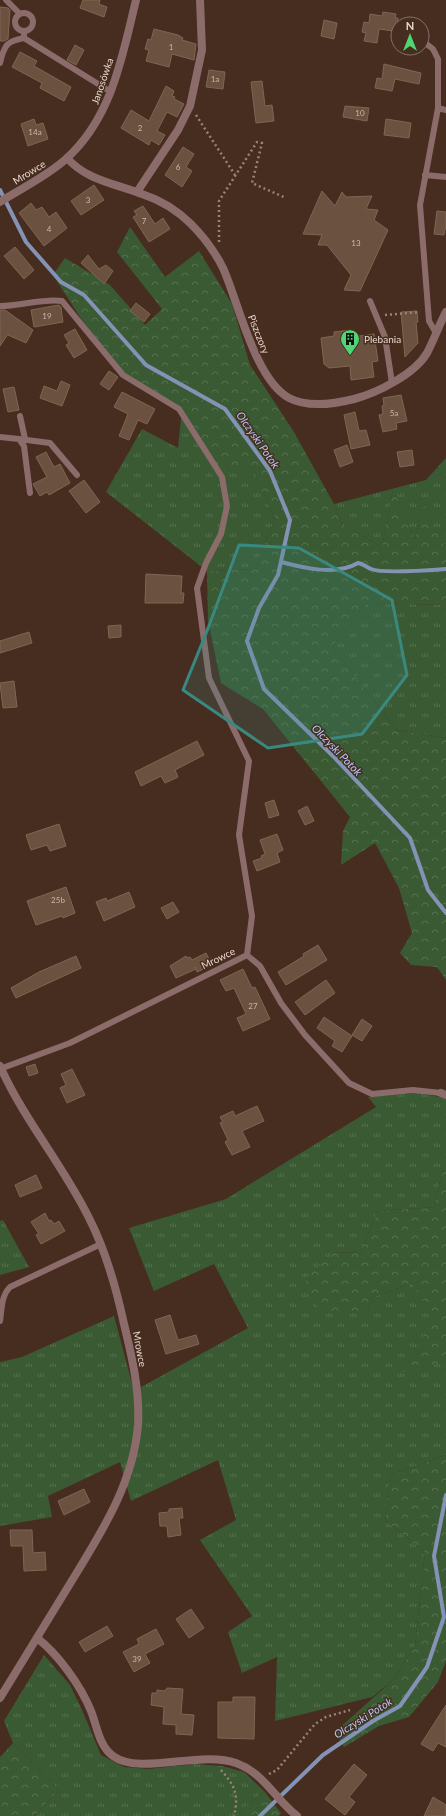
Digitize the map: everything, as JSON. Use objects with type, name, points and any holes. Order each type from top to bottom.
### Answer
[{"type":"street","name":"Janosówka","points":[[67,158],[96,125],[111,92],[136,0]]},
{"type":"street","points":[[137,192],[178,130],[190,106],[202,50],[200,0]]},
{"type":"street","name":"Mrowce","points":[[0,202],[22,189],[67,158]]},
{"type":"street","name":"Piszczory","points":[[67,158],[76,167],[92,177],[137,192],[168,206],[190,222],[200,233],[220,262],[254,349],[264,369],[278,389],[288,397],[310,404],[340,402],[363,396],[392,382],[416,366],[426,354],[446,312]]},
{"type":"street","name":"Mrowce","points":[[0,1068],[24,1112],[76,1193],[101,1244],[119,1300],[133,1366],[138,1409],[135,1445],[128,1475],[113,1510],[0,1698]]},
{"type":"street","points":[[37,1638],[51,1650],[76,1684],[91,1710],[104,1746],[113,1756],[123,1762],[133,1764],[191,1759],[215,1759],[236,1763],[248,1768],[262,1778],[284,1804],[297,1816]]},
{"type":"lane","points":[[6,0],[19,14]]},
{"type":"lane","points":[[28,13],[34,20],[33,26],[24,31],[18,29],[15,24],[16,18],[19,14],[28,13]]},
{"type":"lane","points":[[24,31],[24,38]]},
{"type":"lane","points":[[0,62],[3,49],[12,40],[24,38],[111,92]]},
{"type":"lane","points":[[430,47],[433,49],[438,59],[438,108],[420,205],[429,321],[436,333]]},
{"type":"lane","points":[[438,108],[446,110]]},
{"type":"lane","points":[[425,175],[446,177]]},
{"type":"lane","points":[[0,306],[15,306],[52,299],[62,301],[123,375],[180,410],[222,477],[227,506],[221,534],[206,563],[197,588],[209,678],[249,761],[239,834],[252,916],[247,955]]},
{"type":"lane","points":[[370,302],[385,337],[392,382]]},
{"type":"lane","points":[[20,416],[30,493]]},
{"type":"lane","points":[[0,437],[50,443],[77,475]]},
{"type":"lane","name":"Mrowce","points":[[0,1068],[70,1043],[247,955],[260,966],[281,1003],[305,1035],[349,1083],[372,1094],[413,1090],[443,1094]]},
{"type":"lane","points":[[0,1321],[3,1297],[5,1292],[10,1287],[101,1244]]},
{"type":"path","points":[[190,106],[235,175]]},
{"type":"path","points":[[220,262],[219,201],[257,142],[262,143],[252,183],[286,198]]},
{"type":"path","points":[[376,316],[429,311]]},
{"type":"path","points":[[262,1778],[278,1770],[315,1724],[326,1717],[350,1710]]},
{"type":"path","points":[[215,1759],[217,1765],[233,1784],[236,1792],[234,1816]]},
{"type":"highlighted area","points":[[239,545],[299,548],[392,600],[407,675],[362,734],[268,748],[183,690]]},
{"type":"green space","points":[[130,227],[165,277],[199,251],[232,304],[250,365],[294,432],[334,504],[342,524],[382,547],[393,489],[415,539],[424,504],[442,544],[446,543],[446,605],[367,603],[332,647],[397,730],[446,738],[446,980],[437,967],[411,965],[400,953],[412,933],[399,888],[375,843],[341,865],[343,831],[350,817],[263,709],[221,683],[208,620],[207,571],[255,569],[275,518],[253,471],[221,471],[182,409],[124,374],[82,320],[53,275],[65,258],[110,285],[145,325],[162,309],[117,252]]},
{"type":"green space","points":[[182,409],[253,470],[275,518],[255,569],[207,571],[106,492],[142,429],[178,448]]},
{"type":"green space","points":[[446,458],[446,543],[442,545],[424,505],[415,539],[393,490],[382,547],[342,524],[334,504],[426,480]]},
{"type":"green space","points":[[367,603],[446,605],[446,738],[397,730],[332,647]]},
{"type":"green space","points":[[417,1093],[446,1098],[446,1168],[443,1168],[434,1207],[378,1211],[360,1252],[333,1253],[367,1314],[371,1298],[412,1283],[435,1319],[403,1371],[446,1361],[446,1455],[390,1475],[385,1520],[425,1552],[415,1646],[394,1679],[372,1697],[275,1721],[277,1657],[242,1673],[228,1632],[252,1616],[200,1540],[236,1520],[218,1460],[131,1501],[120,1462],[48,1496],[52,1517],[0,1526],[0,1362],[22,1357],[114,1316],[134,1391],[248,1328],[214,1264],[154,1291],[129,1228],[226,1199],[376,1107],[368,1097]]},
{"type":"green space","points":[[443,1168],[446,1168],[446,1361],[402,1372],[434,1319],[412,1283],[371,1298],[367,1314],[319,1311],[305,1279],[333,1253],[360,1252],[378,1211],[434,1207]]},
{"type":"green space","points":[[3,1220],[29,1267],[0,1275],[0,1221]]},
{"type":"green space","points":[[446,1455],[446,1661],[438,1682],[409,1717],[379,1726],[344,1747],[335,1732],[394,1679],[415,1646],[425,1552],[385,1520],[390,1475]]},
{"type":"green space","points":[[44,1655],[70,1685],[101,1755],[124,1767],[149,1769],[195,1764],[222,1766],[244,1772],[264,1791],[235,1816],[34,1816],[59,1790],[13,1743],[4,1721]]},
{"type":"green space","points":[[13,1743],[59,1790],[34,1816],[0,1816],[0,1757]]},
{"type":"green space","points":[[264,1791],[281,1813],[279,1816],[235,1816]]},
{"type":"building","points":[[83,0],[100,0],[99,4],[107,7],[104,17],[80,8]]},
{"type":"building","points":[[0,7],[8,8],[10,10],[8,39],[4,41],[0,41]]},
{"type":"building","points":[[383,12],[396,14],[396,16],[390,16],[390,31],[379,29],[377,43],[364,41],[366,33],[362,32],[364,22],[369,23],[370,14],[382,16]]},
{"type":"building","points":[[324,20],[337,23],[334,39],[321,36]]},
{"type":"building","points":[[154,29],[178,35],[183,38],[182,40],[196,44],[194,60],[172,54],[169,67],[146,61],[149,50],[145,49],[148,39],[151,40]]},
{"type":"building","points":[[75,45],[84,50],[76,65],[67,60]]},
{"type":"building","points":[[20,52],[37,61],[34,66],[71,87],[64,101],[40,88],[42,83],[12,67]]},
{"type":"building","points":[[384,64],[421,73],[419,84],[395,79],[392,91],[375,88],[377,78],[382,79]]},
{"type":"building","points":[[209,70],[225,72],[223,89],[206,87]]},
{"type":"building","points":[[262,81],[265,106],[272,105],[274,121],[256,123],[251,82]]},
{"type":"building","points":[[166,86],[174,91],[172,96],[175,97],[174,99],[184,104],[177,117],[167,112],[157,131],[165,135],[159,145],[151,140],[149,145],[121,128],[131,110],[149,121]]},
{"type":"building","points":[[345,106],[369,108],[367,121],[343,117]]},
{"type":"building","points":[[34,119],[36,125],[43,123],[48,139],[28,146],[21,124]]},
{"type":"building","points":[[386,119],[411,123],[409,138],[384,135]]},
{"type":"building","points":[[183,147],[194,154],[186,167],[192,171],[182,187],[165,175]]},
{"type":"building","points":[[94,185],[104,200],[81,215],[71,201]]},
{"type":"building","points":[[322,191],[335,206],[342,192],[346,197],[372,196],[366,209],[378,210],[374,220],[388,230],[360,291],[344,290],[351,275],[327,245],[318,245],[322,235],[303,234]]},
{"type":"building","points":[[31,203],[36,210],[42,207],[49,217],[56,212],[67,228],[44,246],[19,213]]},
{"type":"building","points":[[143,206],[155,224],[163,218],[170,229],[149,242],[133,217],[137,215],[134,211]]},
{"type":"building","points":[[437,211],[446,212],[446,229],[444,235],[434,234]]},
{"type":"building","points":[[15,247],[34,270],[24,279],[4,256]]},
{"type":"building","points":[[88,255],[99,269],[106,265],[113,271],[104,284],[81,263]]},
{"type":"building","points":[[136,303],[150,314],[144,322],[130,311]]},
{"type":"building","points":[[59,305],[61,307],[63,322],[34,327],[31,310]]},
{"type":"building","points":[[0,310],[5,310],[33,330],[26,343],[8,334],[0,346]]},
{"type":"building","points":[[417,311],[418,322],[416,322],[418,343],[405,357],[401,312]]},
{"type":"building","points":[[75,329],[87,350],[74,358],[66,345],[69,343],[64,335]]},
{"type":"building","name":"Plebania","points":[[351,330],[352,337],[374,334],[378,361],[372,362],[374,377],[351,380],[350,366],[329,368],[324,364],[321,338],[334,336],[334,332]]},
{"type":"building","points":[[109,371],[118,377],[109,390],[100,384]]},
{"type":"building","points":[[61,381],[70,385],[62,406],[40,398],[44,386],[57,391]]},
{"type":"building","points":[[14,387],[19,410],[8,412],[3,389]]},
{"type":"building","points":[[122,392],[155,409],[147,424],[138,420],[129,440],[119,436],[128,414],[114,407]]},
{"type":"building","points":[[401,395],[407,421],[396,423],[397,429],[383,432],[379,415],[383,414],[383,398]]},
{"type":"building","points":[[355,412],[359,431],[366,430],[370,445],[351,449],[344,415]]},
{"type":"building","points":[[347,445],[353,462],[340,467],[334,450]]},
{"type":"building","points":[[412,450],[414,465],[400,467],[397,452]]},
{"type":"building","points":[[46,452],[54,467],[60,464],[70,483],[49,495],[47,492],[40,496],[33,484],[47,477],[36,457]]},
{"type":"building","points":[[84,480],[100,502],[86,513],[69,491]]},
{"type":"building","points":[[146,574],[182,576],[181,593],[184,593],[183,603],[145,603]]},
{"type":"building","points":[[121,625],[121,637],[109,638],[108,626]]},
{"type":"building","points":[[29,632],[32,643],[0,653],[0,641]]},
{"type":"building","points":[[14,681],[17,707],[3,708],[0,683]]},
{"type":"building","points":[[197,741],[204,755],[175,770],[178,777],[165,783],[161,776],[141,786],[135,772]]},
{"type":"building","points":[[274,800],[279,815],[269,818],[265,803]]},
{"type":"building","points":[[307,806],[314,821],[305,825],[298,811]]},
{"type":"building","points":[[59,824],[66,846],[50,851],[47,845],[31,850],[26,835]]},
{"type":"building","points":[[277,834],[283,850],[277,853],[280,862],[257,871],[253,861],[262,858],[261,856],[265,854],[260,840]]},
{"type":"building","points":[[66,887],[75,913],[63,918],[62,916],[36,925],[27,901]]},
{"type":"building","points":[[129,892],[135,907],[104,921],[96,902],[106,898],[107,901]]},
{"type":"building","points":[[173,902],[179,912],[167,919],[161,908]]},
{"type":"building","points":[[318,945],[327,960],[286,985],[278,972],[304,956],[303,954]]},
{"type":"building","points":[[206,953],[212,965],[197,972],[196,969],[176,978],[170,966],[186,956],[187,958],[190,957],[192,960]]},
{"type":"building","points":[[76,956],[81,968],[16,998],[11,988],[39,972]]},
{"type":"building","points":[[243,969],[252,988],[255,987],[270,1019],[243,1031],[237,1018],[246,1014],[234,988],[226,991],[220,980]]},
{"type":"building","points":[[326,980],[335,993],[305,1015],[295,1002]]},
{"type":"building","points":[[324,1017],[352,1036],[342,1052],[332,1046],[335,1041],[317,1028]]},
{"type":"building","points":[[362,1019],[372,1026],[362,1041],[352,1035]]},
{"type":"building","points":[[35,1064],[38,1073],[29,1076],[26,1067]]},
{"type":"building","points":[[72,1069],[85,1095],[67,1103],[60,1088],[66,1085],[61,1074]]},
{"type":"building","points":[[257,1106],[264,1121],[242,1131],[250,1147],[232,1155],[225,1142],[228,1140],[220,1123],[223,1122],[220,1117],[233,1111],[235,1116]]},
{"type":"building","points":[[36,1175],[42,1188],[20,1197],[15,1185]]},
{"type":"building","points":[[45,1213],[49,1221],[51,1220],[54,1224],[59,1221],[65,1231],[41,1244],[36,1235],[39,1234],[31,1222]]},
{"type":"building","points":[[170,1315],[178,1340],[196,1335],[199,1344],[166,1354],[155,1320]]},
{"type":"building","points":[[84,1489],[90,1502],[64,1515],[58,1501]]},
{"type":"building","points":[[182,1508],[183,1518],[179,1518],[181,1535],[168,1537],[167,1526],[160,1526],[159,1513],[169,1512],[169,1509]]},
{"type":"building","points":[[10,1530],[32,1530],[33,1553],[45,1552],[46,1570],[24,1571],[23,1546],[11,1546]]},
{"type":"building","points":[[191,1609],[204,1628],[189,1638],[176,1619]]},
{"type":"building","points":[[107,1626],[113,1636],[85,1652],[79,1642]]},
{"type":"building","points":[[156,1629],[164,1644],[145,1654],[150,1663],[134,1672],[123,1652],[139,1644],[137,1639]]},
{"type":"building","points":[[167,1688],[183,1689],[181,1714],[194,1715],[192,1735],[176,1734],[176,1725],[163,1724],[164,1707],[151,1705],[152,1693],[157,1693],[157,1690],[165,1691]]},
{"type":"building","points":[[233,1697],[255,1697],[254,1739],[218,1738],[218,1702],[233,1702]]},
{"type":"building","points":[[446,1705],[446,1747],[438,1743],[433,1751],[421,1744]]},
{"type":"building","points":[[354,1764],[367,1775],[349,1797],[355,1802],[345,1815],[325,1799]]},
{"type":"building","points":[[433,1797],[446,1805],[446,1816],[424,1816]]},
{"type":"waterway","name":"Olczyski Potok","points":[[0,190],[26,242],[61,282],[84,295],[146,365],[225,409],[270,471],[290,520],[278,575],[259,608],[247,641],[264,689],[333,756],[410,838],[428,890],[446,913]]},
{"type":"waterway","points":[[281,562],[320,570],[340,569],[358,563],[371,569],[386,571],[446,569]]},
{"type":"waterway","name":"Olczyski Potok","points":[[260,1816],[323,1755],[373,1721],[400,1706],[427,1667],[444,1617],[434,1556],[446,1495]]},
{"type":"place","name":"Plebania","points":[[350,356]]}]
